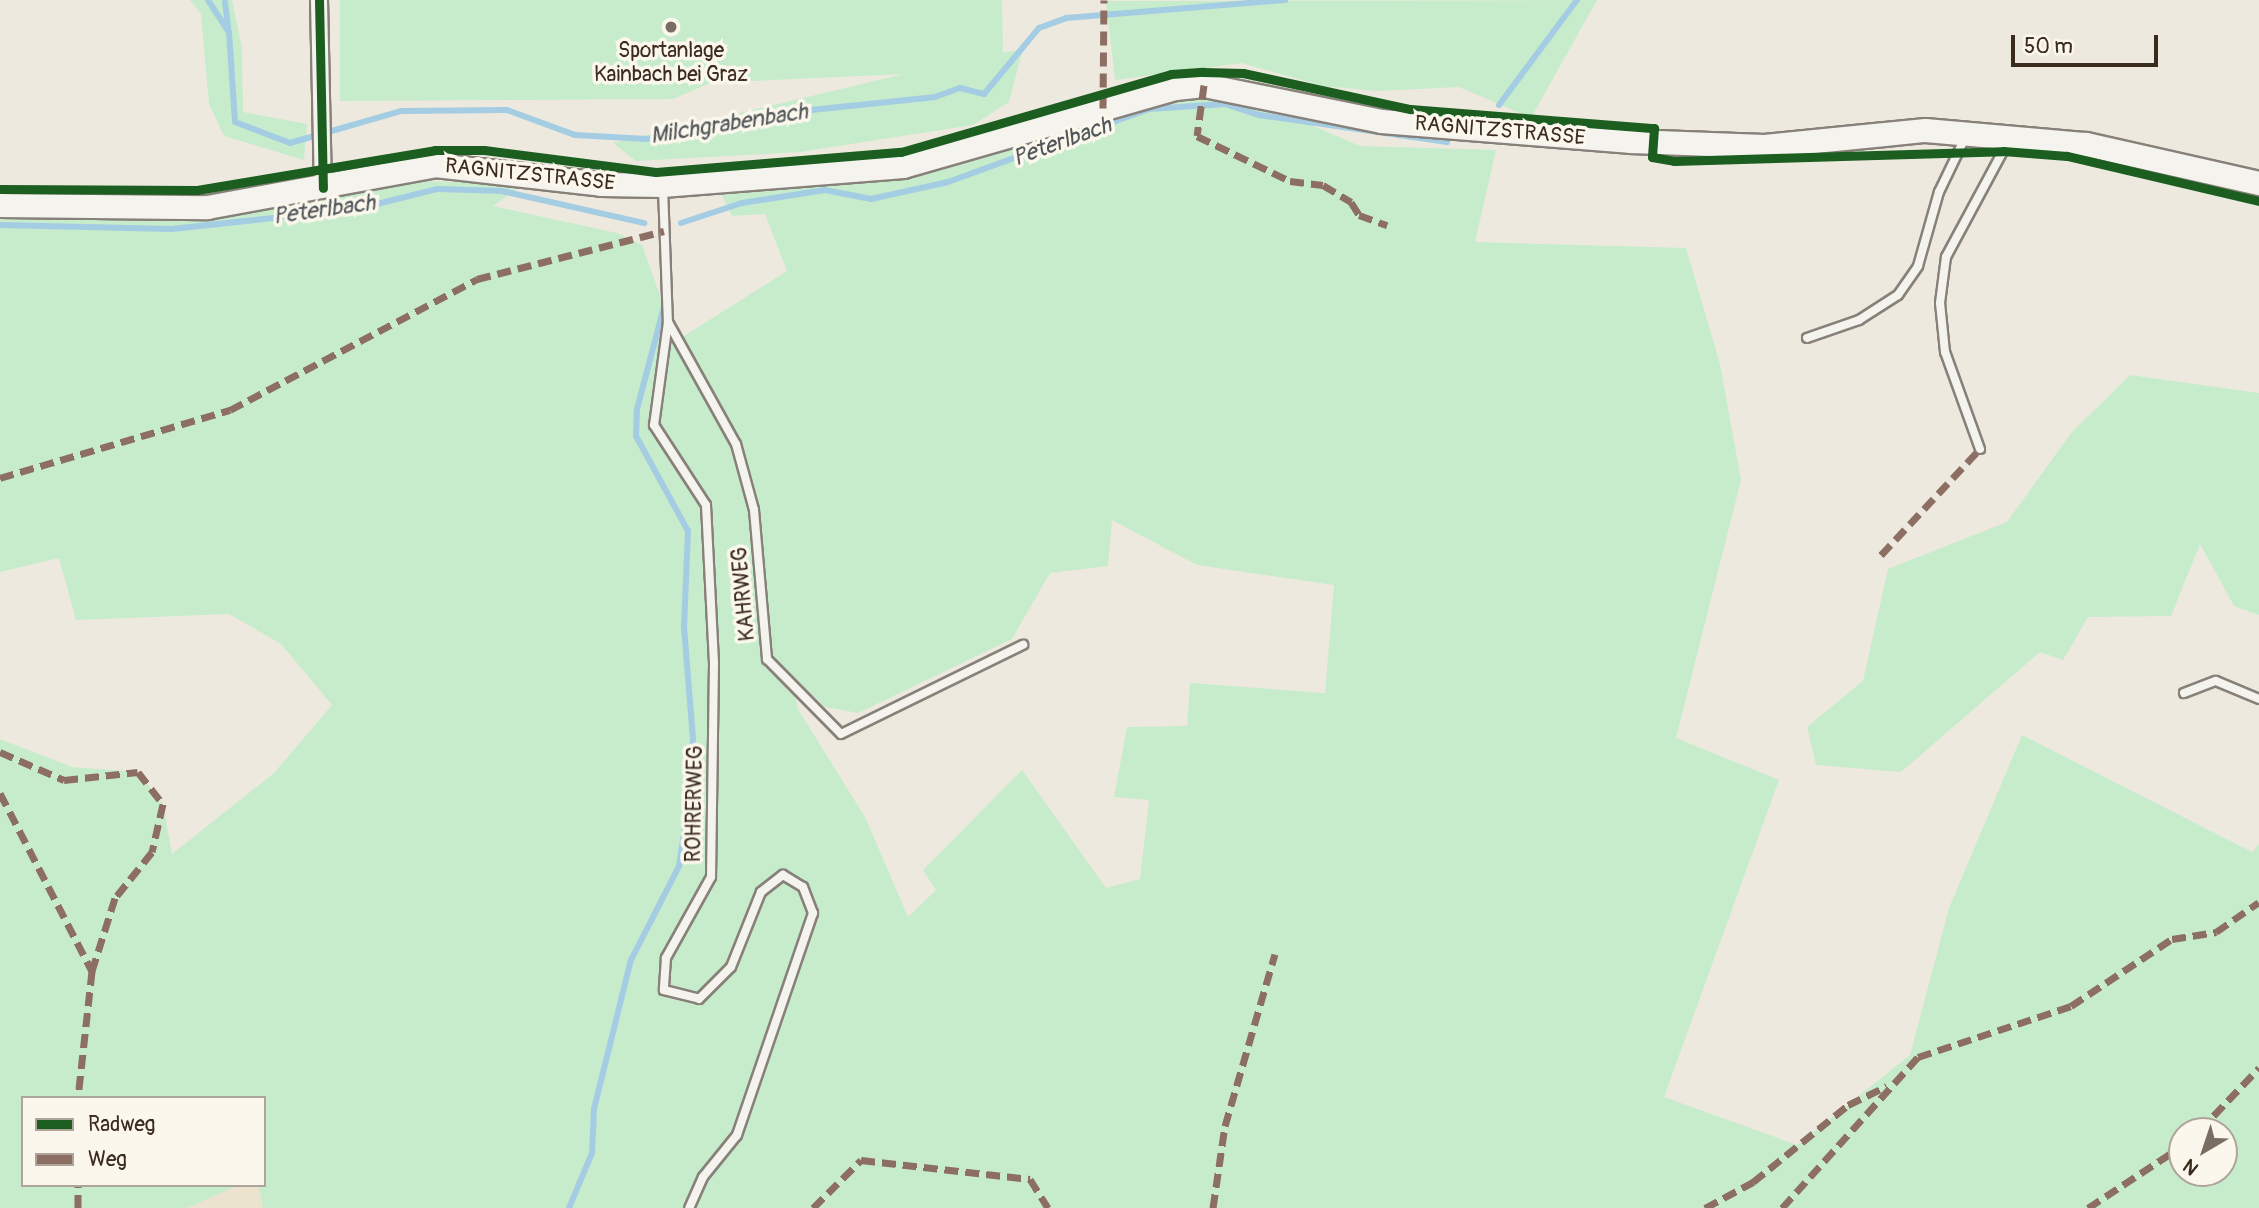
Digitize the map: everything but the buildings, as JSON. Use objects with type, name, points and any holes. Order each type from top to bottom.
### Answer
[{"type":"main road","name":"RAGNITZSTRASSE","points":[[0,205],[207,207],[323,188],[435,165],[601,184],[662,185],[903,166],[1204,85],[1381,121],[1631,141],[1764,146],[1926,130],[2086,144],[2259,183]]},
{"type":"street","points":[[319,0],[323,188]]},
{"type":"lane","points":[[1807,338],[1859,320],[1898,295],[1918,266],[1939,192],[1967,133]]},
{"type":"lane","points":[[1980,449],[1945,352],[1940,303],[1946,257],[2010,137]]},
{"type":"lane","name":"ROHRERWEG","points":[[662,185],[668,322],[654,425],[706,505],[714,664],[711,877],[666,958],[664,990],[699,999],[731,967],[761,892],[783,875],[803,887],[813,914],[737,1135],[703,1177],[688,1208]]},
{"type":"lane","name":"KAHRWEG","points":[[668,322],[736,444],[754,510],[767,659],[841,734],[1023,645]]},
{"type":"lane","points":[[2184,693],[2216,681],[2259,699]]},
{"type":"shaded area","points":[[234,1187],[258,1187],[263,1208],[187,1208]]},
{"type":"green space","points":[[190,0],[232,0],[242,48],[243,112],[307,124],[304,160],[224,136],[209,104],[201,14]]},
{"type":"green space","name":"Sportanlage Kainbach bei Graz","points":[[340,0],[1002,0],[1003,53],[1023,49],[1009,102],[973,125],[800,152],[636,161],[613,143],[904,74],[710,83],[673,99],[340,101]]},
{"type":"green space","points":[[1597,0],[1531,118],[1459,87],[1377,91],[1323,86],[1242,63],[1115,80],[1106,1]]},
{"type":"green space","points":[[1204,94],[1257,102],[1360,146],[1496,150],[1475,242],[1686,248],[1720,364],[1741,480],[1676,738],[1779,780],[1664,1097],[1797,1145],[1910,1055],[1949,908],[2022,735],[2252,852],[2259,844],[2259,1208],[263,1208],[258,1187],[266,1187],[266,1096],[21,1096],[21,1187],[234,1187],[187,1208],[0,1208],[0,739],[72,767],[138,772],[163,804],[172,854],[274,773],[332,705],[281,644],[229,614],[76,620],[59,558],[0,572],[0,217],[192,219],[429,181],[523,185],[493,206],[617,233],[642,245],[676,341],[787,271],[765,214],[732,216],[722,195],[981,159],[1143,105]],"holes":[[[1112,520],[1197,565],[1334,585],[1325,693],[1190,683],[1187,726],[1127,727],[1114,797],[1149,800],[1140,879],[1106,888],[1022,770],[923,870],[936,890],[908,917],[865,817],[798,709],[791,674],[825,707],[858,713],[1012,639],[1050,573],[1108,566]]]},
{"type":"green space","points":[[2130,375],[2259,393],[2259,615],[2234,606],[2200,544],[2171,616],[2088,617],[2063,660],[2040,652],[1901,772],[1816,765],[1807,727],[1863,681],[1888,569],[2007,522],[2071,433]]},
{"type":"waterway","name":"Milchgrabenbach","points":[[208,0],[229,32],[235,122],[290,143],[401,111],[507,110],[575,135],[647,139],[811,110],[935,97],[960,88],[984,94],[1039,28],[1066,18],[1285,0]]},
{"type":"waterway","name":"Peterlbach","points":[[1499,105],[1577,0]]},
{"type":"waterway","points":[[225,2],[228,28]]},
{"type":"waterway","name":"Peterlbach","points":[[681,223],[742,203],[825,190],[871,199],[948,182],[1149,109],[1225,104],[1259,115],[1447,142]]},
{"type":"waterway","name":"Peterlbach","points":[[0,225],[172,229],[357,209],[437,189],[502,191],[644,223]]},
{"type":"waterway","points":[[569,1208],[592,1153],[594,1109],[631,960],[679,866],[687,814],[693,739],[684,627],[688,531],[636,436],[637,409],[664,307]]},
{"type":"marked path","points":[[1103,108],[1104,0]]},
{"type":"marked path","points":[[1204,85],[1197,136],[1290,181],[1323,185],[1351,202],[1359,215],[1387,225]]},
{"type":"marked path","points":[[0,478],[230,410],[477,279],[664,231]]},
{"type":"marked path","points":[[1881,555],[1980,449]]},
{"type":"marked path","points":[[0,752],[64,780],[138,772],[163,804],[152,852],[115,898],[92,971]]},
{"type":"marked path","points":[[0,793],[92,971],[78,1096]]},
{"type":"marked path","points":[[1782,1208],[1918,1057],[2071,1006],[2172,939],[2216,932],[2259,902]]},
{"type":"marked path","points":[[1213,1208],[1225,1126],[1275,954]]},
{"type":"marked path","points":[[2212,1117],[2259,1068]]},
{"type":"marked path","points":[[1705,1208],[1753,1182],[1848,1105],[1887,1086]]},
{"type":"marked path","points":[[2088,1208],[2168,1155]]},
{"type":"marked path","points":[[813,1208],[861,1160],[1030,1179],[1048,1208]]},
{"type":"marked path","points":[[78,1187],[78,1208]]},
{"type":"cycle path","points":[[319,0],[323,188]]},
{"type":"cycle path","points":[[0,189],[197,190],[435,150],[484,150],[656,172],[901,152],[1171,74],[1203,72],[1243,73],[1410,109],[1654,128],[1652,157],[1674,161],[2003,151],[2067,156],[2259,201]]},
{"type":"place","name":"Sportanlage Kainbach bei Graz","points":[[671,27]]}]
